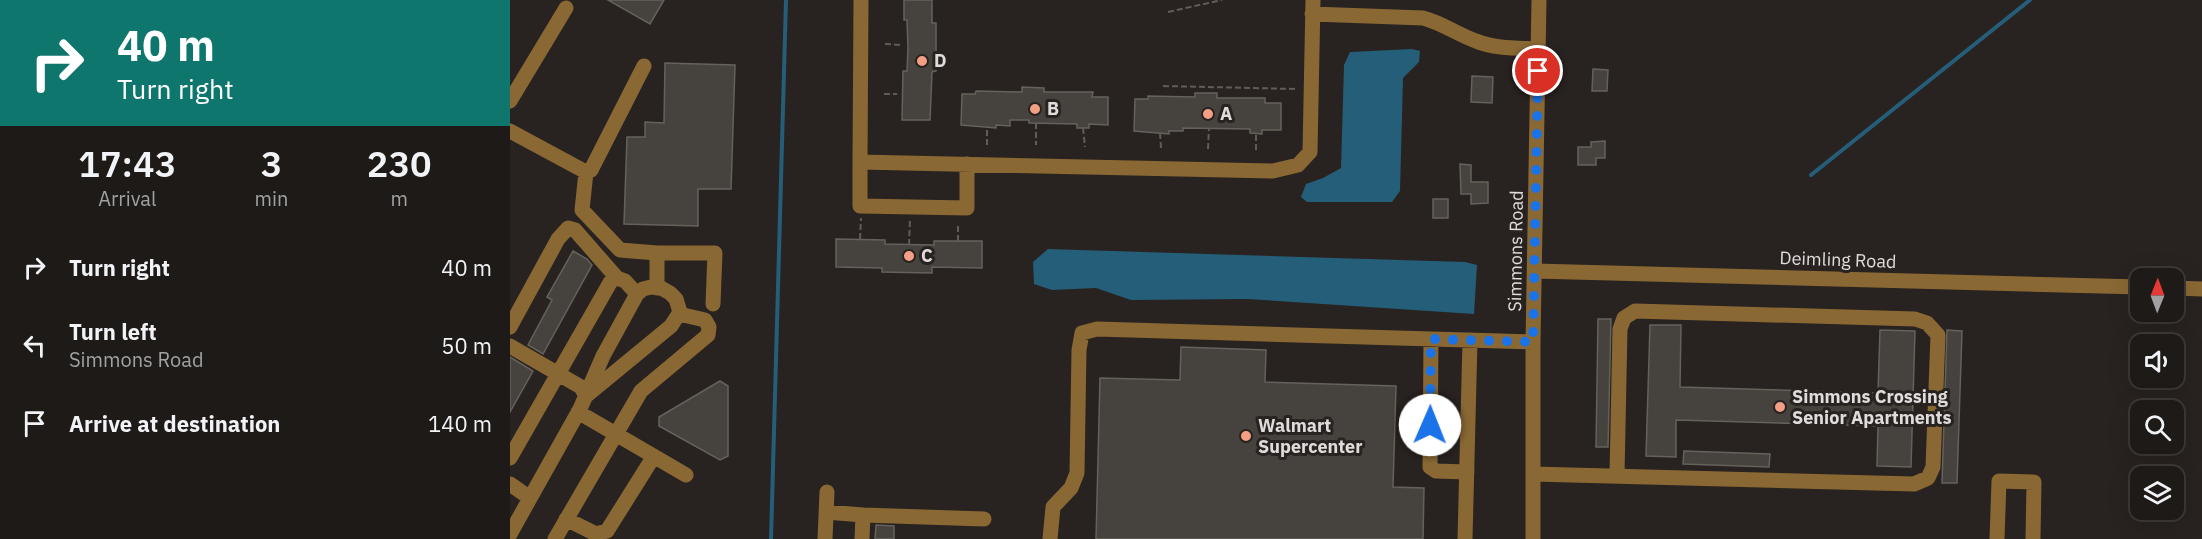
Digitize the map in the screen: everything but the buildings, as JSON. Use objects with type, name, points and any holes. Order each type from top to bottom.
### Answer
[{"type":"street","points":[[861,0],[860,206],[967,208],[967,164]]},
{"type":"street","name":"Simmons Road","points":[[1533,539],[1533,342],[1539,0]]},
{"type":"street","points":[[860,162],[1273,171],[1298,165],[1310,152],[1312,7],[1423,18],[1439,22],[1475,41],[1494,46],[1538,49]]},
{"type":"street","points":[[510,101],[566,8]]},
{"type":"street","points":[[586,172],[591,170],[644,66]]},
{"type":"street","points":[[510,131],[586,172]]},
{"type":"street","points":[[510,327],[558,239],[582,210],[586,172]]},
{"type":"street","points":[[582,210],[620,250],[657,253],[715,253],[713,304]]},
{"type":"street","points":[[568,228],[575,230],[617,278],[625,281],[638,294]]},
{"type":"street","points":[[657,253],[657,288]]},
{"type":"street","name":"Deimling Road","points":[[1535,271],[2130,287]]},
{"type":"street","points":[[510,458],[611,280],[617,278]]},
{"type":"street","points":[[510,534],[578,412],[603,356],[638,294],[651,286],[670,293],[680,307],[679,314],[670,326],[586,396]]},
{"type":"street","points":[[2184,288],[2202,289]]},
{"type":"street","points":[[1533,474],[1914,484],[1921,482],[1928,478],[1933,467],[1938,335],[1927,323],[1915,319],[1635,311],[1624,318],[1620,329],[1617,475]]},
{"type":"street","points":[[555,539],[641,391],[708,335],[709,327],[705,320],[679,314]]},
{"type":"street","points":[[1050,539],[1053,507],[1071,488],[1077,473],[1079,350],[1082,333],[1097,328],[1533,342]]},
{"type":"street","points":[[1431,339],[1430,467],[1436,471],[1467,471]]},
{"type":"street","points":[[1465,539],[1470,340]]},
{"type":"street","points":[[510,346],[581,387],[586,396]]},
{"type":"street","points":[[578,412],[686,475]]},
{"type":"street","points":[[566,519],[596,534],[607,531],[654,456]]},
{"type":"street","points":[[1997,539],[1999,482],[2034,482],[2033,539]]},
{"type":"street","points":[[510,484],[530,498]]},
{"type":"street","points":[[825,539],[826,492]]},
{"type":"street","points":[[826,512],[984,519]]},
{"type":"street","points":[[862,539],[863,515]]},
{"type":"path","points":[[1168,12],[1222,0]]},
{"type":"path","points":[[885,44],[902,45]]},
{"type":"path","points":[[1163,87],[1296,89]]},
{"type":"path","points":[[884,93],[897,94]]},
{"type":"path","points":[[1036,123],[1036,146]]},
{"type":"path","points":[[987,128],[987,145]]},
{"type":"path","points":[[1083,128],[1085,147]]},
{"type":"path","points":[[1208,149],[1209,129]]},
{"type":"path","points":[[1160,133],[1161,148]]},
{"type":"path","points":[[1256,134],[1256,150]]},
{"type":"path","points":[[860,239],[861,217]]},
{"type":"path","points":[[909,244],[910,218]]},
{"type":"path","points":[[958,219],[958,241]]},
{"type":"water","points":[[1412,49],[1420,51],[1419,62],[1403,78],[1400,191],[1392,202],[1307,202],[1301,197],[1306,184],[1341,168],[1344,65],[1350,52]]},
{"type":"water","points":[[1048,249],[1465,262],[1477,265],[1474,314],[1248,299],[1131,300],[1096,288],[1052,290],[1034,284],[1033,262]]},
{"type":"waterway","points":[[771,539],[786,0]]},
{"type":"waterway","points":[[1811,175],[2030,0]]},
{"type":"place","name":"D","points":[[922,61]]},
{"type":"place","name":"B","points":[[1035,109]]},
{"type":"place","name":"A","points":[[1208,114]]},
{"type":"place","name":"C","points":[[909,256]]},
{"type":"place","name":"Simmons Crossing Senior Apartments","points":[[1780,407]]},
{"type":"place","name":"Walmart Supercenter","points":[[1246,436]]},
{"type":"route","points":[[1430,425],[1431,339],[1533,342],[1538,71]]}]
